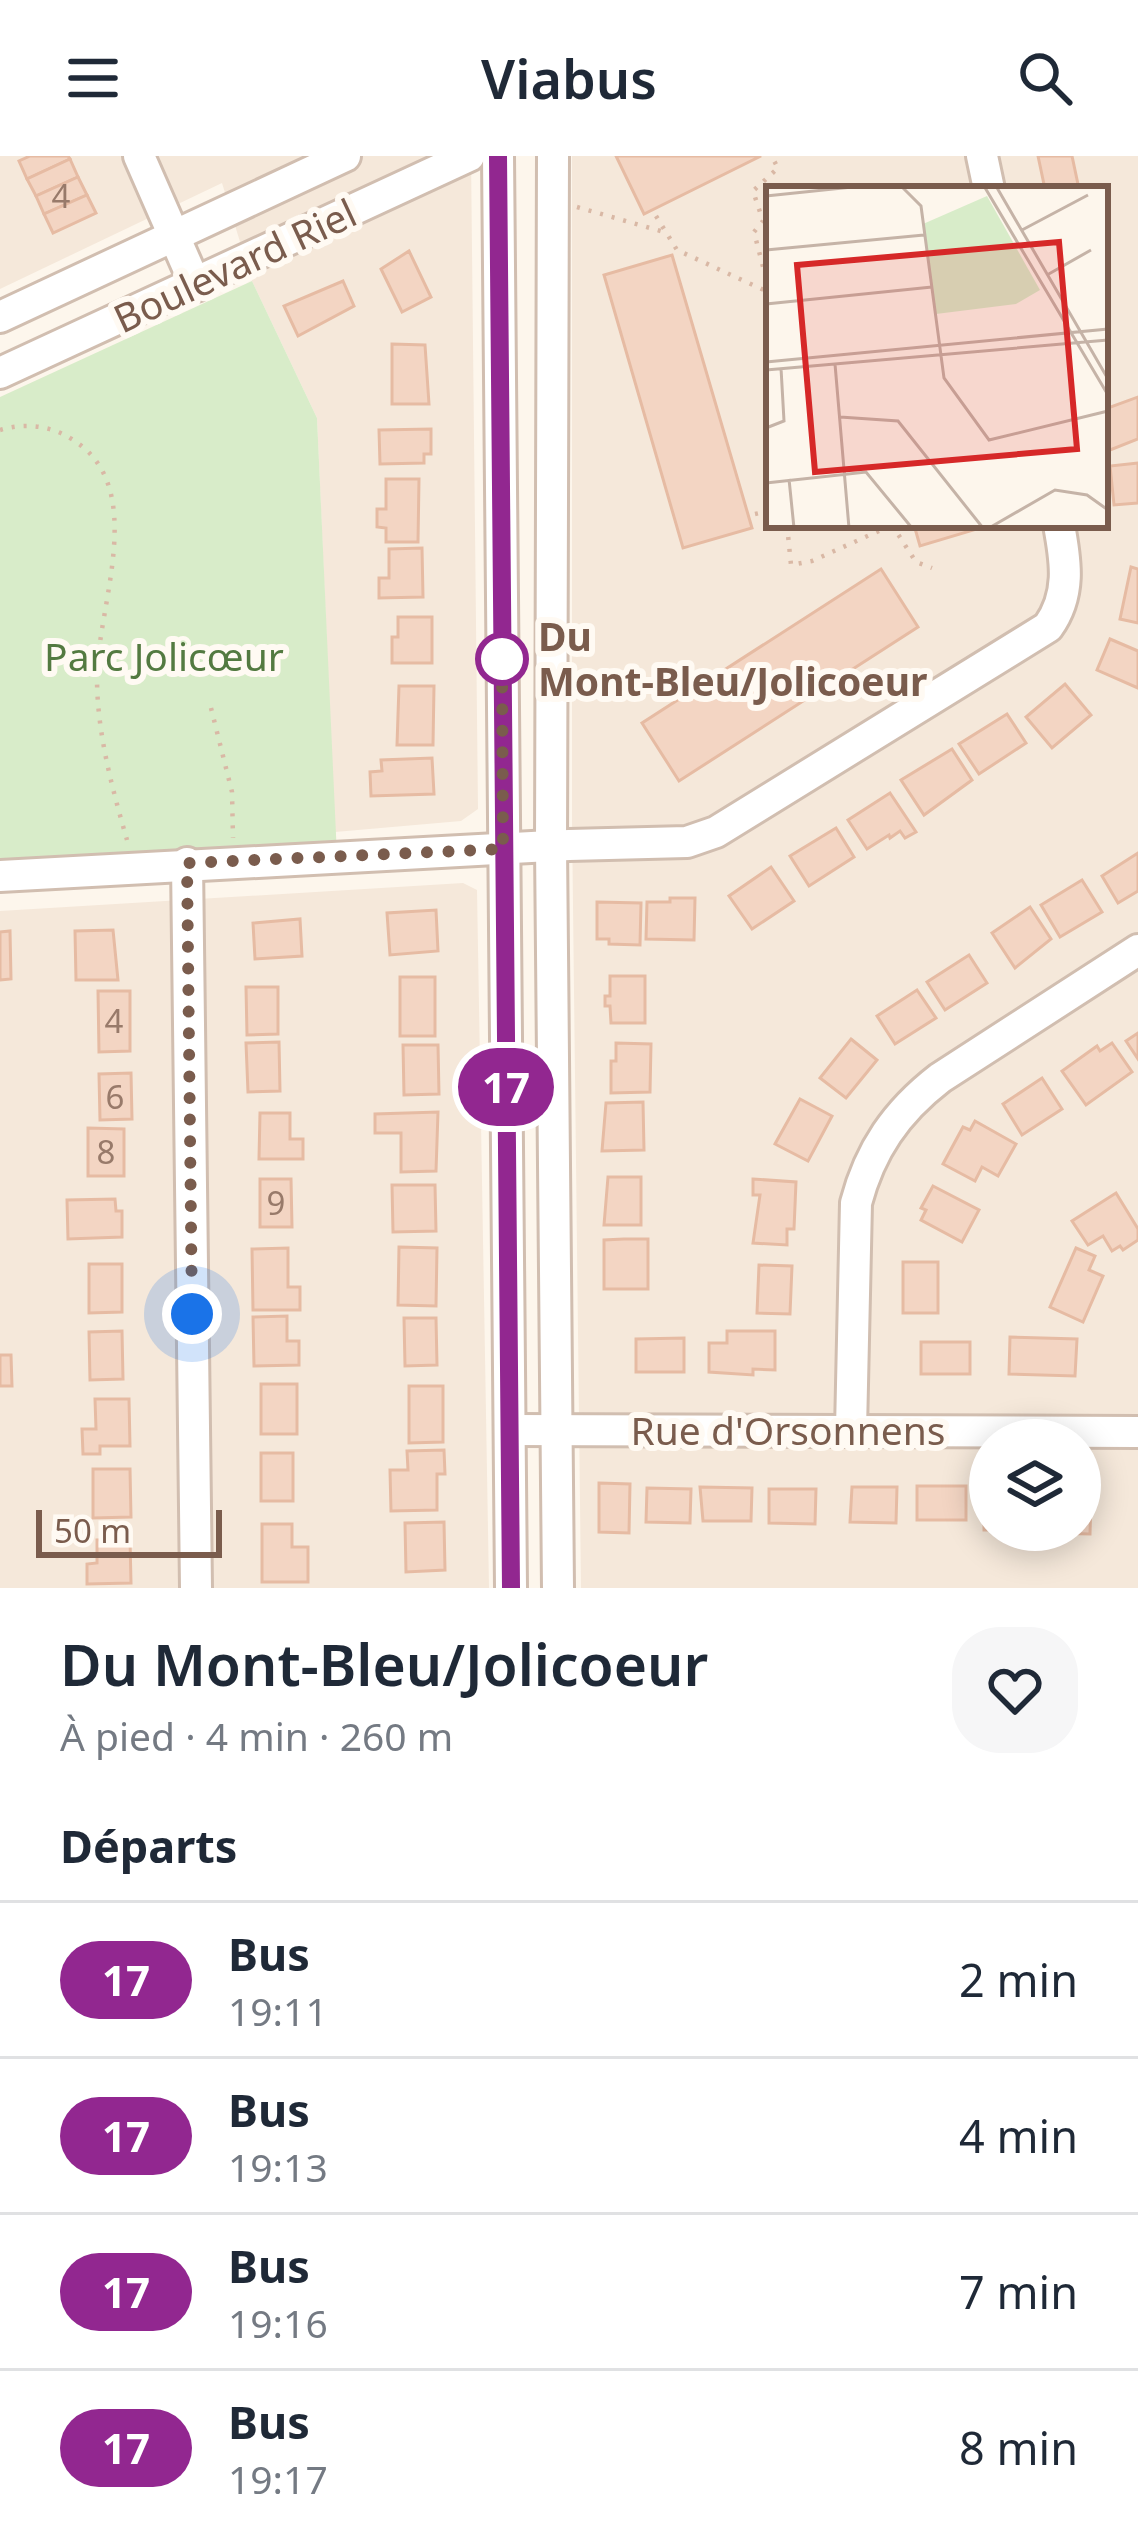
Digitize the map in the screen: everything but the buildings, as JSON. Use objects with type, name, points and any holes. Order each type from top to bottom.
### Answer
[{"type":"street","points":[[139,156],[196,286]]},
{"type":"street","name":"Boulevard Riel","points":[[0,316],[345,156]]},
{"type":"street","name":"Boulevard Riel","points":[[0,373],[469,156]]},
{"type":"street","points":[[498,156],[511,1588]]},
{"type":"street","points":[[553,156],[551,846],[558,1588]]},
{"type":"street","points":[[982,156],[987,186]]},
{"type":"street","points":[[0,876],[187,863],[687,842],[716,832],[1048,627],[1063,598],[1067,570],[1060,528]]},
{"type":"street","points":[[187,863],[196,1588]]},
{"type":"street","points":[[851,1430],[856,1204],[863,1176],[885,1133],[917,1095],[940,1078],[1138,950]]},
{"type":"street","name":"Rue d'Orsonnens","points":[[510,1430],[1138,1432]]},
{"type":"path","points":[[766,279],[754,232],[763,221],[753,191],[778,168],[772,157]]},
{"type":"path","points":[[572,205],[666,232]]},
{"type":"path","points":[[656,216],[677,250],[766,290]]},
{"type":"path","points":[[755,237],[766,233]]},
{"type":"path","points":[[0,430],[17,425],[65,434],[100,464],[108,486],[114,562],[100,634],[100,719],[129,845]]},
{"type":"path","points":[[755,514],[766,512]]},
{"type":"path","points":[[787,528],[791,565],[812,561],[885,528]]},
{"type":"path","points":[[894,528],[916,562],[932,568]]},
{"type":"path","points":[[211,708],[232,792],[234,861]]},
{"type":"shaded area","points":[[0,156],[471,156],[478,809],[461,821],[335,832],[317,418],[252,281],[222,183],[0,289]]},
{"type":"shaded area","points":[[572,156],[1138,156],[1138,1588],[581,1588],[572,820]]},
{"type":"shaded area","points":[[463,883],[477,890],[489,1588],[0,1588],[0,911]]},
{"type":"green space","name":"Parc Jolicœur","points":[[252,281],[317,418],[337,856],[0,876],[0,397]]},
{"type":"bus line","name":"17","points":[[498,156],[511,1588]]},
{"type":"place","name":"Du Mont-Bleu/Jolicoeur","points":[[502,659]]},
{"type":"route","points":[[192,1314],[187,863],[503,849],[502,659]]}]
